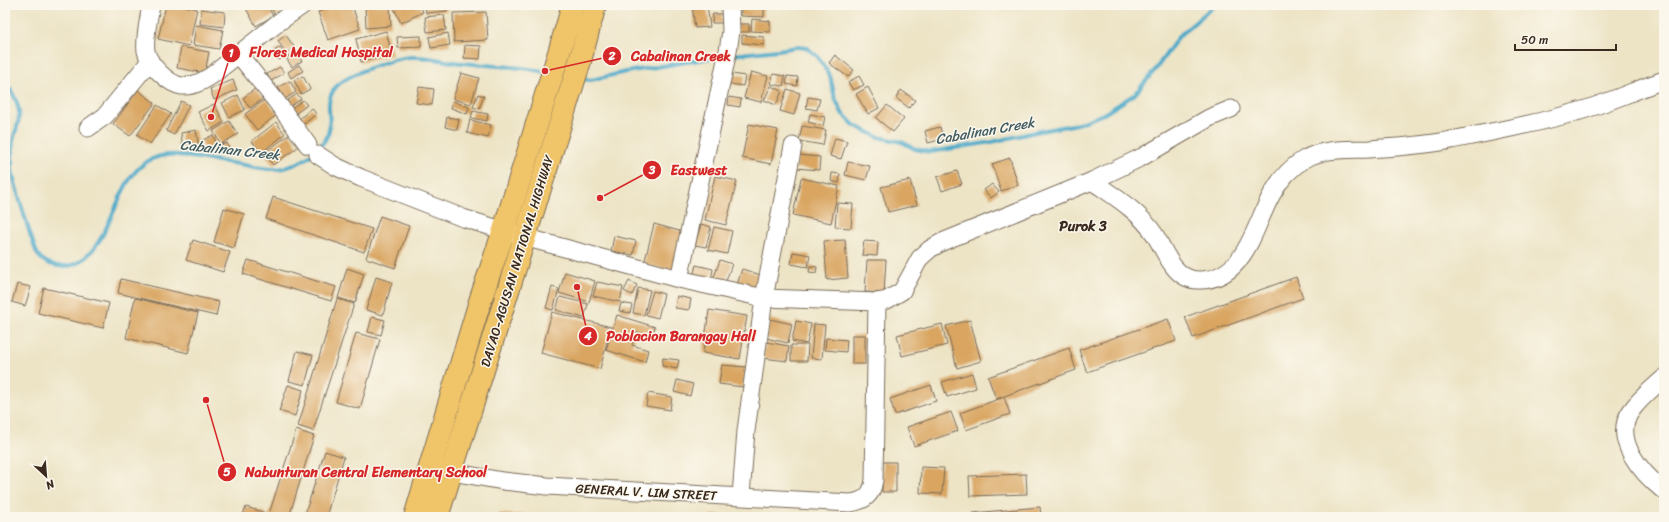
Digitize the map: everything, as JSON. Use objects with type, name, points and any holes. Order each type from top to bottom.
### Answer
[{"type":"highway","name":"DAVAO-AGUSAN NATIONAL HIGHWAY","points":[[415,517],[481,298],[504,230],[558,56],[572,5]]},
{"type":"highway","name":"DAVAO-AGUSAN NATIONAL HIGHWAY","points":[[437,517],[580,61],[595,5]]},
{"type":"street","points":[[151,5],[146,51],[154,68],[164,76],[182,86],[201,82],[239,55],[279,22],[303,5]]},
{"type":"street","points":[[679,279],[725,69],[731,31],[730,5]]},
{"type":"street","points":[[239,55],[313,150],[335,166],[386,189],[463,218],[524,237],[679,279],[764,298],[877,302],[895,297],[902,291],[920,258],[930,249],[942,242],[1092,181],[1142,157],[1209,118],[1231,109]]},
{"type":"street","points":[[88,128],[105,116],[150,61]]},
{"type":"street","points":[[1092,181],[1138,214],[1154,234],[1177,271],[1190,279],[1198,280],[1212,278],[1230,269],[1245,251],[1266,205],[1281,180],[1293,168],[1317,153],[1333,150],[1420,145],[1451,141],[1577,112],[1664,80]]},
{"type":"street","points":[[741,496],[746,431],[764,298],[793,146]]},
{"type":"street","name":"GENERAL V. LIM STREET","points":[[430,468],[451,473],[547,486],[627,492],[741,496],[850,503],[864,500],[873,488],[874,480],[877,302]]},
{"type":"street","points":[[1664,378],[1631,411],[1625,428],[1631,453],[1638,465],[1652,481],[1664,491]]},
{"type":"building","points":[[166,5],[181,5],[197,9],[189,46],[158,39]]},
{"type":"building","points":[[244,5],[267,5],[273,16],[256,26]]},
{"type":"building","points":[[269,5],[280,5],[283,10],[275,15]]},
{"type":"building","points":[[339,5],[352,5],[360,29],[328,40],[318,12]]},
{"type":"building","points":[[365,5],[390,5],[391,26],[366,28]]},
{"type":"building","points":[[420,5],[423,12],[401,23],[393,6]]},
{"type":"building","points":[[425,5],[446,5],[447,11],[426,13]]},
{"type":"building","points":[[479,5],[495,5],[495,8],[479,8]]},
{"type":"building","points":[[692,5],[707,5],[710,27],[695,28]]},
{"type":"building","points":[[741,5],[764,5],[764,17],[741,16]]},
{"type":"building","points":[[201,9],[225,12],[224,27],[200,24]]},
{"type":"building","points":[[486,12],[488,40],[454,42],[453,13]]},
{"type":"building","points":[[713,14],[722,14],[722,23],[712,23]]},
{"type":"building","points":[[444,15],[446,30],[427,32],[425,17]]},
{"type":"building","points":[[752,19],[770,21],[770,32],[751,31]]},
{"type":"building","points":[[738,24],[749,24],[749,32],[737,32]]},
{"type":"building","points":[[196,25],[223,30],[219,49],[193,45]]},
{"type":"building","points":[[386,31],[392,55],[361,62],[356,39]]},
{"type":"building","points":[[448,33],[450,45],[431,48],[429,37]]},
{"type":"building","points":[[286,35],[294,47],[286,53],[278,41]]},
{"type":"building","points":[[742,35],[764,37],[764,45],[742,43]]},
{"type":"building","points":[[421,36],[421,47],[398,48],[397,37]]},
{"type":"building","points":[[465,45],[481,46],[480,59],[464,58]]},
{"type":"building","points":[[181,47],[209,52],[205,73],[177,68]]},
{"type":"building","points":[[280,47],[286,56],[279,60],[273,52]]},
{"type":"building","points":[[295,52],[302,61],[292,67],[286,58]]},
{"type":"building","points":[[835,55],[854,70],[848,77],[829,63]]},
{"type":"building","points":[[299,65],[303,71],[291,78],[288,72]]},
{"type":"building","points":[[280,67],[284,73],[271,81],[267,74]]},
{"type":"building","points":[[751,72],[768,76],[761,102],[744,98]]},
{"type":"building","points":[[461,73],[479,78],[471,104],[453,99]]},
{"type":"building","points":[[732,74],[745,76],[743,86],[730,84]]},
{"type":"building","points":[[773,74],[785,76],[783,86],[771,84]]},
{"type":"building","points":[[303,76],[310,89],[301,94],[294,80]]},
{"type":"building","points":[[787,76],[798,77],[797,86],[786,84]]},
{"type":"building","points":[[859,76],[864,85],[853,90],[848,82]]},
{"type":"building","points":[[233,80],[237,90],[214,100],[210,89]]},
{"type":"building","points":[[290,81],[296,92],[285,99],[278,87]]},
{"type":"building","points":[[771,86],[782,91],[776,105],[764,100]]},
{"type":"building","points":[[419,87],[434,89],[432,105],[416,103]]},
{"type":"building","points":[[868,87],[879,108],[868,114],[856,94]]},
{"type":"building","points":[[256,88],[264,98],[250,108],[243,98]]},
{"type":"building","points":[[787,89],[800,93],[794,115],[780,111]]},
{"type":"building","points":[[138,90],[155,103],[130,136],[113,124]]},
{"type":"building","points":[[901,90],[915,100],[909,108],[896,98]]},
{"type":"building","points":[[297,94],[301,99],[289,107],[285,102]]},
{"type":"building","points":[[478,94],[484,96],[479,109],[473,107]]},
{"type":"building","points":[[238,95],[245,110],[229,117],[222,103]]},
{"type":"building","points":[[729,97],[741,99],[740,107],[728,105]]},
{"type":"building","points":[[808,97],[820,99],[817,110],[806,108]]},
{"type":"building","points":[[266,99],[278,114],[257,130],[245,114]]},
{"type":"building","points":[[303,100],[307,105],[291,117],[287,111]]},
{"type":"building","points":[[181,101],[189,105],[174,135],[166,131]]},
{"type":"building","points":[[453,101],[469,107],[467,114],[451,108]]},
{"type":"building","points":[[214,104],[224,122],[209,131],[198,112]]},
{"type":"building","points":[[157,105],[171,114],[150,144],[137,135]]},
{"type":"building","points":[[887,105],[904,119],[893,132],[876,118]]},
{"type":"building","points":[[312,108],[316,114],[301,127],[296,122]]},
{"type":"building","points":[[473,111],[488,114],[487,121],[471,118]]},
{"type":"building","points":[[810,114],[825,117],[823,126],[808,122]]},
{"type":"building","points":[[447,117],[459,119],[457,130],[445,127]]},
{"type":"building","points":[[470,120],[491,125],[488,138],[467,133]]},
{"type":"building","points":[[229,121],[238,134],[221,144],[213,131]]},
{"type":"building","points":[[276,122],[285,134],[261,153],[252,141]]},
{"type":"building","points":[[749,124],[778,130],[771,164],[742,158]]},
{"type":"building","points":[[802,126],[826,130],[823,145],[799,141]]},
{"type":"building","points":[[940,127],[943,139],[928,143],[925,131]]},
{"type":"building","points":[[196,130],[199,148],[183,150],[181,133]]},
{"type":"building","points":[[290,134],[298,147],[273,165],[264,153]]},
{"type":"building","points":[[213,135],[217,145],[206,151],[201,141]]},
{"type":"building","points":[[835,138],[847,141],[841,159],[830,156]]},
{"type":"building","points":[[227,143],[229,149],[222,150],[221,145]]},
{"type":"building","points":[[798,155],[820,157],[819,170],[796,168]]},
{"type":"building","points":[[1010,158],[1018,185],[1001,191],[992,164]]},
{"type":"building","points":[[848,162],[870,166],[866,180],[845,175]]},
{"type":"building","points":[[957,171],[962,184],[942,191],[937,177]]},
{"type":"building","points":[[832,173],[840,174],[839,183],[831,181]]},
{"type":"building","points":[[715,176],[737,181],[726,225],[705,220]]},
{"type":"building","points":[[801,178],[839,186],[831,223],[793,215]]},
{"type":"building","points":[[910,180],[917,205],[888,212],[881,187]]},
{"type":"building","points":[[992,184],[999,192],[991,198],[984,190]]},
{"type":"building","points":[[273,197],[372,229],[364,252],[266,219]]},
{"type":"building","points":[[837,203],[853,204],[851,228],[835,227]]},
{"type":"building","points":[[224,208],[244,214],[234,248],[214,242]]},
{"type":"building","points":[[380,216],[409,226],[395,268],[366,258]]},
{"type":"building","points":[[654,224],[683,232],[673,271],[644,264]]},
{"type":"building","points":[[701,224],[711,227],[706,247],[695,245]]},
{"type":"building","points":[[714,227],[732,231],[727,254],[708,250]]},
{"type":"building","points":[[614,236],[636,241],[633,255],[611,251]]},
{"type":"building","points":[[193,240],[230,252],[223,272],[186,260]]},
{"type":"building","points":[[845,240],[848,278],[827,280],[824,241]]},
{"type":"building","points":[[864,241],[878,242],[877,256],[862,255]]},
{"type":"building","points":[[793,252],[810,255],[808,267],[791,264]]},
{"type":"building","points":[[248,260],[336,287],[331,301],[243,274]]},
{"type":"building","points":[[720,260],[732,264],[725,284],[713,280]]},
{"type":"building","points":[[867,260],[886,260],[884,293],[865,292]]},
{"type":"building","points":[[696,265],[713,269],[710,285],[692,280]]},
{"type":"building","points":[[810,266],[817,267],[816,273],[809,272]]},
{"type":"building","points":[[347,268],[364,274],[355,303],[338,298]]},
{"type":"building","points":[[742,269],[764,276],[759,294],[736,288]]},
{"type":"building","points":[[565,272],[595,281],[589,302],[559,293]]},
{"type":"building","points":[[376,277],[392,282],[383,315],[366,310]]},
{"type":"building","points":[[1296,277],[1303,298],[1193,338],[1185,317]]},
{"type":"building","points":[[121,279],[219,302],[216,316],[118,293]]},
{"type":"building","points":[[629,281],[637,285],[632,295],[624,291]]},
{"type":"building","points":[[597,282],[623,287],[620,302],[593,296]]},
{"type":"building","points":[[17,284],[31,287],[25,306],[12,302]]},
{"type":"building","points":[[552,287],[559,289],[553,310],[546,308]]},
{"type":"building","points":[[44,288],[109,303],[103,328],[38,313]]},
{"type":"building","points":[[638,288],[650,290],[644,315],[633,313]]},
{"type":"building","points":[[653,291],[664,294],[658,318],[646,315]]},
{"type":"building","points":[[677,296],[691,299],[689,310],[675,308]]},
{"type":"building","points":[[560,297],[588,304],[584,318],[556,310]]},
{"type":"building","points":[[135,298],[198,313],[188,353],[126,338]]},
{"type":"building","points":[[337,299],[354,304],[313,431],[298,426]]},
{"type":"building","points":[[621,303],[632,305],[630,313],[619,311]]},
{"type":"building","points":[[709,310],[747,316],[740,359],[703,353]]},
{"type":"building","points":[[552,312],[611,327],[600,369],[541,353]]},
{"type":"building","points":[[617,315],[655,327],[652,337],[637,332],[632,345],[648,350],[645,362],[606,350]]},
{"type":"building","points":[[372,317],[385,320],[381,335],[368,332]]},
{"type":"building","points":[[770,319],[792,324],[788,343],[766,338]]},
{"type":"building","points":[[1168,319],[1176,341],[1087,372],[1079,350]]},
{"type":"building","points":[[970,320],[981,361],[957,368],[946,326]]},
{"type":"building","points":[[796,321],[811,324],[807,344],[792,341]]},
{"type":"building","points":[[814,324],[825,325],[822,359],[811,358]]},
{"type":"building","points":[[942,324],[947,345],[902,356],[897,335]]},
{"type":"building","points":[[356,333],[380,339],[360,409],[336,402]]},
{"type":"building","points":[[852,335],[865,335],[865,364],[852,364]]},
{"type":"building","points":[[826,338],[847,340],[846,352],[825,350]]},
{"type":"building","points":[[766,342],[789,346],[787,361],[763,358]]},
{"type":"building","points":[[791,345],[808,345],[807,361],[791,361]]},
{"type":"building","points":[[1069,348],[1076,370],[996,399],[988,377]]},
{"type":"building","points":[[297,351],[313,355],[305,385],[289,381]]},
{"type":"building","points":[[663,358],[679,360],[677,369],[662,366]]},
{"type":"building","points":[[722,365],[746,367],[743,387],[719,384]]},
{"type":"building","points":[[972,373],[976,388],[947,397],[942,382]]},
{"type":"building","points":[[677,380],[693,384],[690,396],[674,392]]},
{"type":"building","points":[[288,385],[303,390],[295,416],[279,411]]},
{"type":"building","points":[[931,385],[936,401],[895,415],[890,399]]},
{"type":"building","points":[[648,393],[672,397],[670,410],[646,406]]},
{"type":"building","points":[[1004,397],[1010,414],[966,430],[960,413]]},
{"type":"building","points":[[951,412],[958,431],[914,446],[907,427]]},
{"type":"building","points":[[296,430],[314,436],[289,517],[268,517]]},
{"type":"building","points":[[325,451],[344,457],[326,517],[304,517]]},
{"type":"building","points":[[883,462],[896,462],[896,492],[882,492]]},
{"type":"building","points":[[921,467],[944,468],[942,494],[920,493]]},
{"type":"building","points":[[1026,474],[1027,494],[970,496],[969,476]]},
{"type":"building","points":[[246,507],[266,513],[265,517],[242,517]]},
{"type":"building","points":[[1040,507],[1041,517],[972,517],[972,513]]},
{"type":"building","points":[[499,514],[554,515],[554,517],[499,517]]},
{"type":"building","points":[[966,514],[966,517],[937,517],[937,516]]},
{"type":"building","points":[[710,515],[724,515],[724,517],[710,517]]},
{"type":"waterway","name":"Cabalinan Creek","points":[[732,55],[797,47],[807,48],[818,57],[830,76],[835,98],[842,113],[854,125],[878,137],[902,142],[915,149],[930,152],[992,142],[1078,124],[1104,114],[1135,94],[1155,70],[1179,36],[1215,5]]},
{"type":"waterway","name":"Cabalinan Creek","points":[[580,79],[591,80],[626,72],[723,56]]},
{"type":"waterway","name":"Cabalinan Creek","points":[[5,82],[14,96],[19,112],[18,124],[13,141],[12,168],[32,240],[38,255],[46,262],[56,266],[67,266],[77,263],[92,251],[102,235],[129,181],[141,166],[157,157],[178,155],[272,169],[285,168],[300,162],[314,153],[328,134],[330,122],[329,105],[332,93],[342,82],[360,72],[393,60],[411,57],[523,68],[546,72]]},
{"type":"place","name":"Cabalinan Creek","points":[[545,71]]},
{"type":"place","name":"Flores Medical Hospital","points":[[211,117]]},
{"type":"place","name":"Eastwest","points":[[600,198]]},
{"type":"place","name":"Poblacion Barangay Hall","points":[[577,287]]},
{"type":"place","name":"Nabunturan Central Elementary School","points":[[206,400]]},
{"type":"district","name":"Purok 3","points":[[1083,226]]}]
